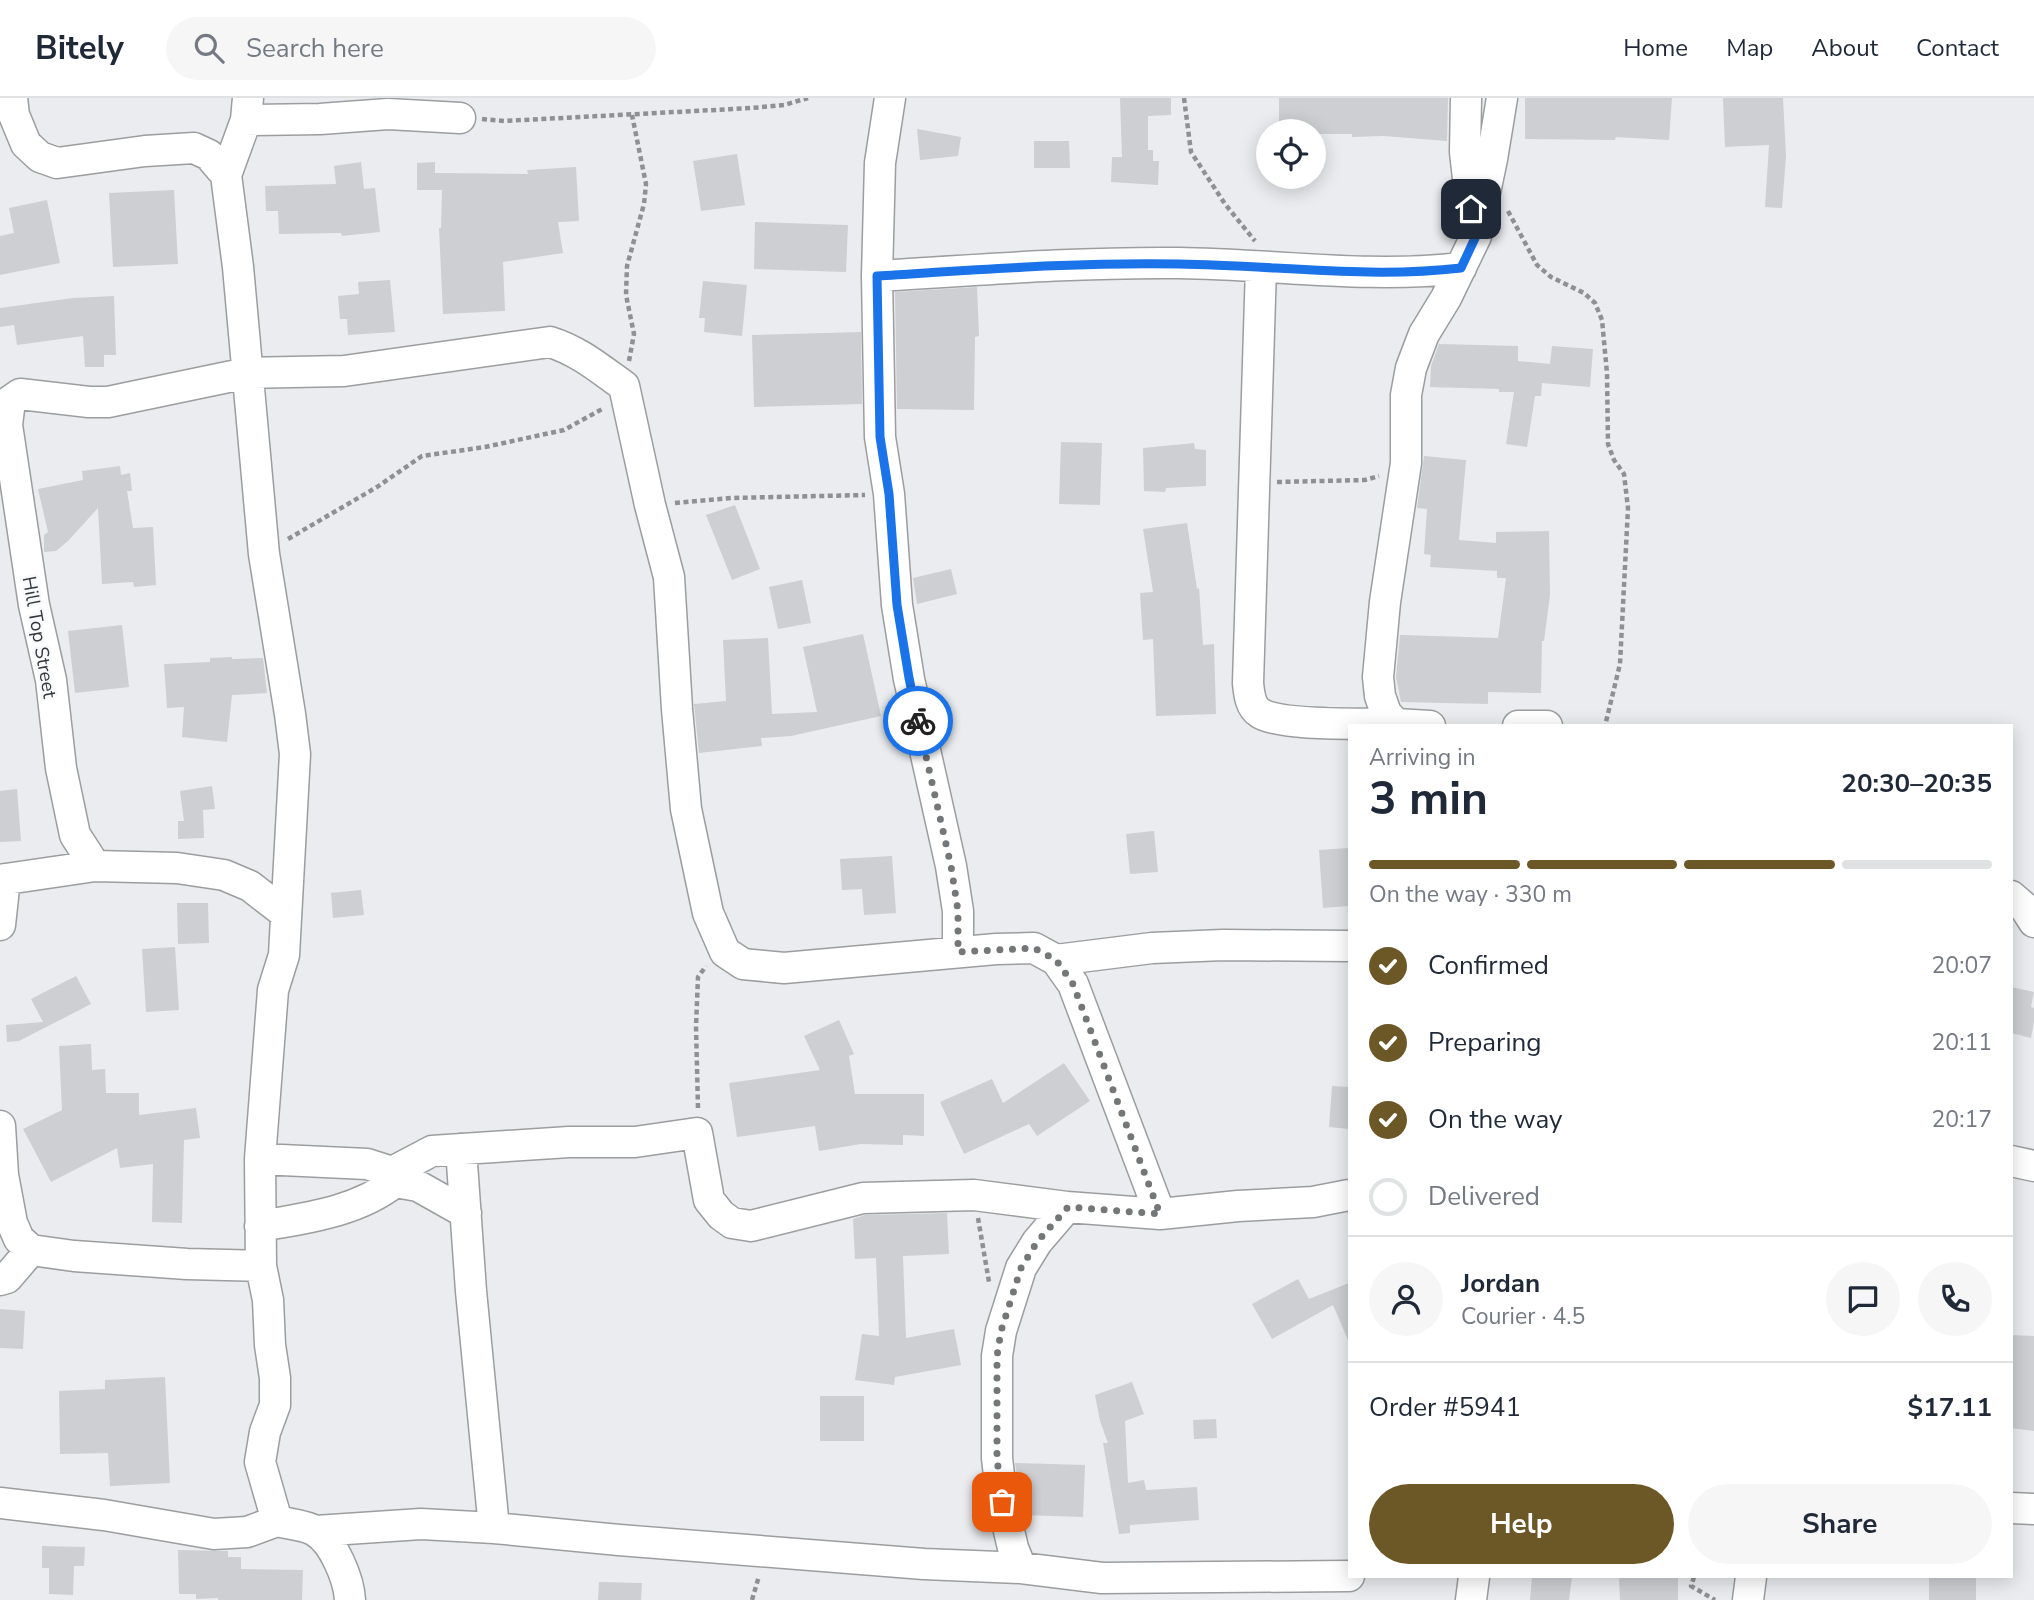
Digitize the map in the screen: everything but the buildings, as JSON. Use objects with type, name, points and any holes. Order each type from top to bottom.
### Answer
[{"type":"street","points":[[12,98],[14,115],[26,144],[40,157],[57,163],[156,150],[194,148],[209,155],[226,175]]},
{"type":"street","points":[[890,98],[880,163],[877,276],[880,437],[889,494],[897,605],[909,678],[951,866],[958,911],[958,952]]},
{"type":"street","points":[[1466,98],[1466,180],[1476,236]]},
{"type":"street","points":[[1396,724],[1386,713],[1380,696],[1378,677],[1383,614],[1406,463],[1406,395],[1411,368],[1424,334],[1476,236],[1502,98]]},
{"type":"street","points":[[277,1521],[260,1462],[265,1432],[275,1405],[275,1392],[268,1300],[261,1266],[260,1159],[273,989],[284,955],[295,754],[264,554],[238,267],[226,175],[247,109],[320,119],[388,114],[460,118]]},
{"type":"street","points":[[877,276],[1028,266],[1110,264],[1181,264],[1389,273],[1461,268]]},
{"type":"street","points":[[1268,267],[1255,482],[1248,683],[1251,701],[1258,712],[1278,719],[1321,723],[1396,724]]},
{"type":"street","points":[[5,417],[20,394],[108,402],[247,373],[344,371],[550,342],[580,354],[625,391],[669,577],[686,809],[708,913],[725,952],[743,964],[784,968],[1034,948],[1056,960],[1073,984],[1160,1214]]},
{"type":"street","name":"Hill Top Street","points":[[5,417],[34,605],[51,680],[61,768],[75,835],[95,866]]},
{"type":"street","points":[[0,925],[2,880],[95,866],[177,868],[224,875],[250,886],[286,914]]},
{"type":"street","points":[[250,886],[288,878]]},
{"type":"street","points":[[2013,898],[2025,908],[2034,922]]},
{"type":"street","points":[[1056,960],[1152,948],[1223,945],[1348,946]]},
{"type":"street","points":[[0,1126],[3,1175],[12,1223],[19,1239],[31,1250],[74,1256],[187,1264],[261,1266]]},
{"type":"street","points":[[260,1226],[335,1212],[378,1196],[393,1177],[432,1151],[569,1142],[635,1142],[697,1133],[709,1200],[721,1215],[733,1223],[751,1226],[863,1198],[974,1195],[1068,1207],[1160,1214],[1313,1202],[1348,1195]]},
{"type":"street","points":[[461,1149],[494,1528]]},
{"type":"street","points":[[260,1159],[367,1164],[418,1186],[466,1213]]},
{"type":"street","points":[[2013,1161],[2034,1166]]},
{"type":"street","points":[[1021,1568],[1013,1548],[1002,1502],[997,1458],[997,1356],[1001,1331],[1021,1268],[1037,1242],[1068,1207]]},
{"type":"street","points":[[0,1280],[7,1278],[31,1250]]},
{"type":"street","points":[[0,1503],[214,1534],[247,1532],[277,1521],[316,1531],[421,1524],[924,1564],[1021,1568],[1102,1578],[1348,1576]]},
{"type":"street","points":[[2013,1508],[2034,1509]]},
{"type":"street","points":[[316,1531],[336,1553],[350,1591],[350,1600]]},
{"type":"street","points":[[1471,1600],[1474,1578]]},
{"type":"street","points":[[1748,1600],[1751,1578]]},
{"type":"path","points":[[460,118],[505,121],[632,115],[784,105],[808,98]]},
{"type":"path","points":[[1184,98],[1191,152],[1268,267]]},
{"type":"path","points":[[264,554],[377,487],[422,456],[485,447],[564,430],[625,391],[634,334],[626,295],[627,266],[645,204],[646,184],[632,115]]},
{"type":"path","points":[[1503,201],[1537,265],[1550,277],[1584,293],[1595,303],[1602,320],[1607,373],[1608,444],[1614,460],[1624,474],[1628,508],[1620,664],[1605,724]]},
{"type":"path","points":[[1255,482],[1365,480],[1386,474],[1406,463]]},
{"type":"path","points":[[650,505],[732,498],[889,494]]},
{"type":"path","points":[[697,1133],[699,1087],[695,1027],[698,977],[709,961],[725,952]]},
{"type":"path","points":[[974,1195],[990,1287]]},
{"type":"path","points":[[1694,1578],[1691,1586],[1715,1600]]},
{"type":"way so far","points":[[918,721],[951,866],[958,911],[958,952],[1034,948],[1056,960],[1073,984],[1160,1214],[1068,1207],[1037,1242],[1021,1268],[1001,1331],[997,1356],[997,1458],[1002,1502]]},
{"type":"route","points":[[918,721],[897,605],[889,494],[880,437],[877,276],[1028,266],[1110,264],[1419,273],[1461,268],[1476,236],[1471,209]]}]
